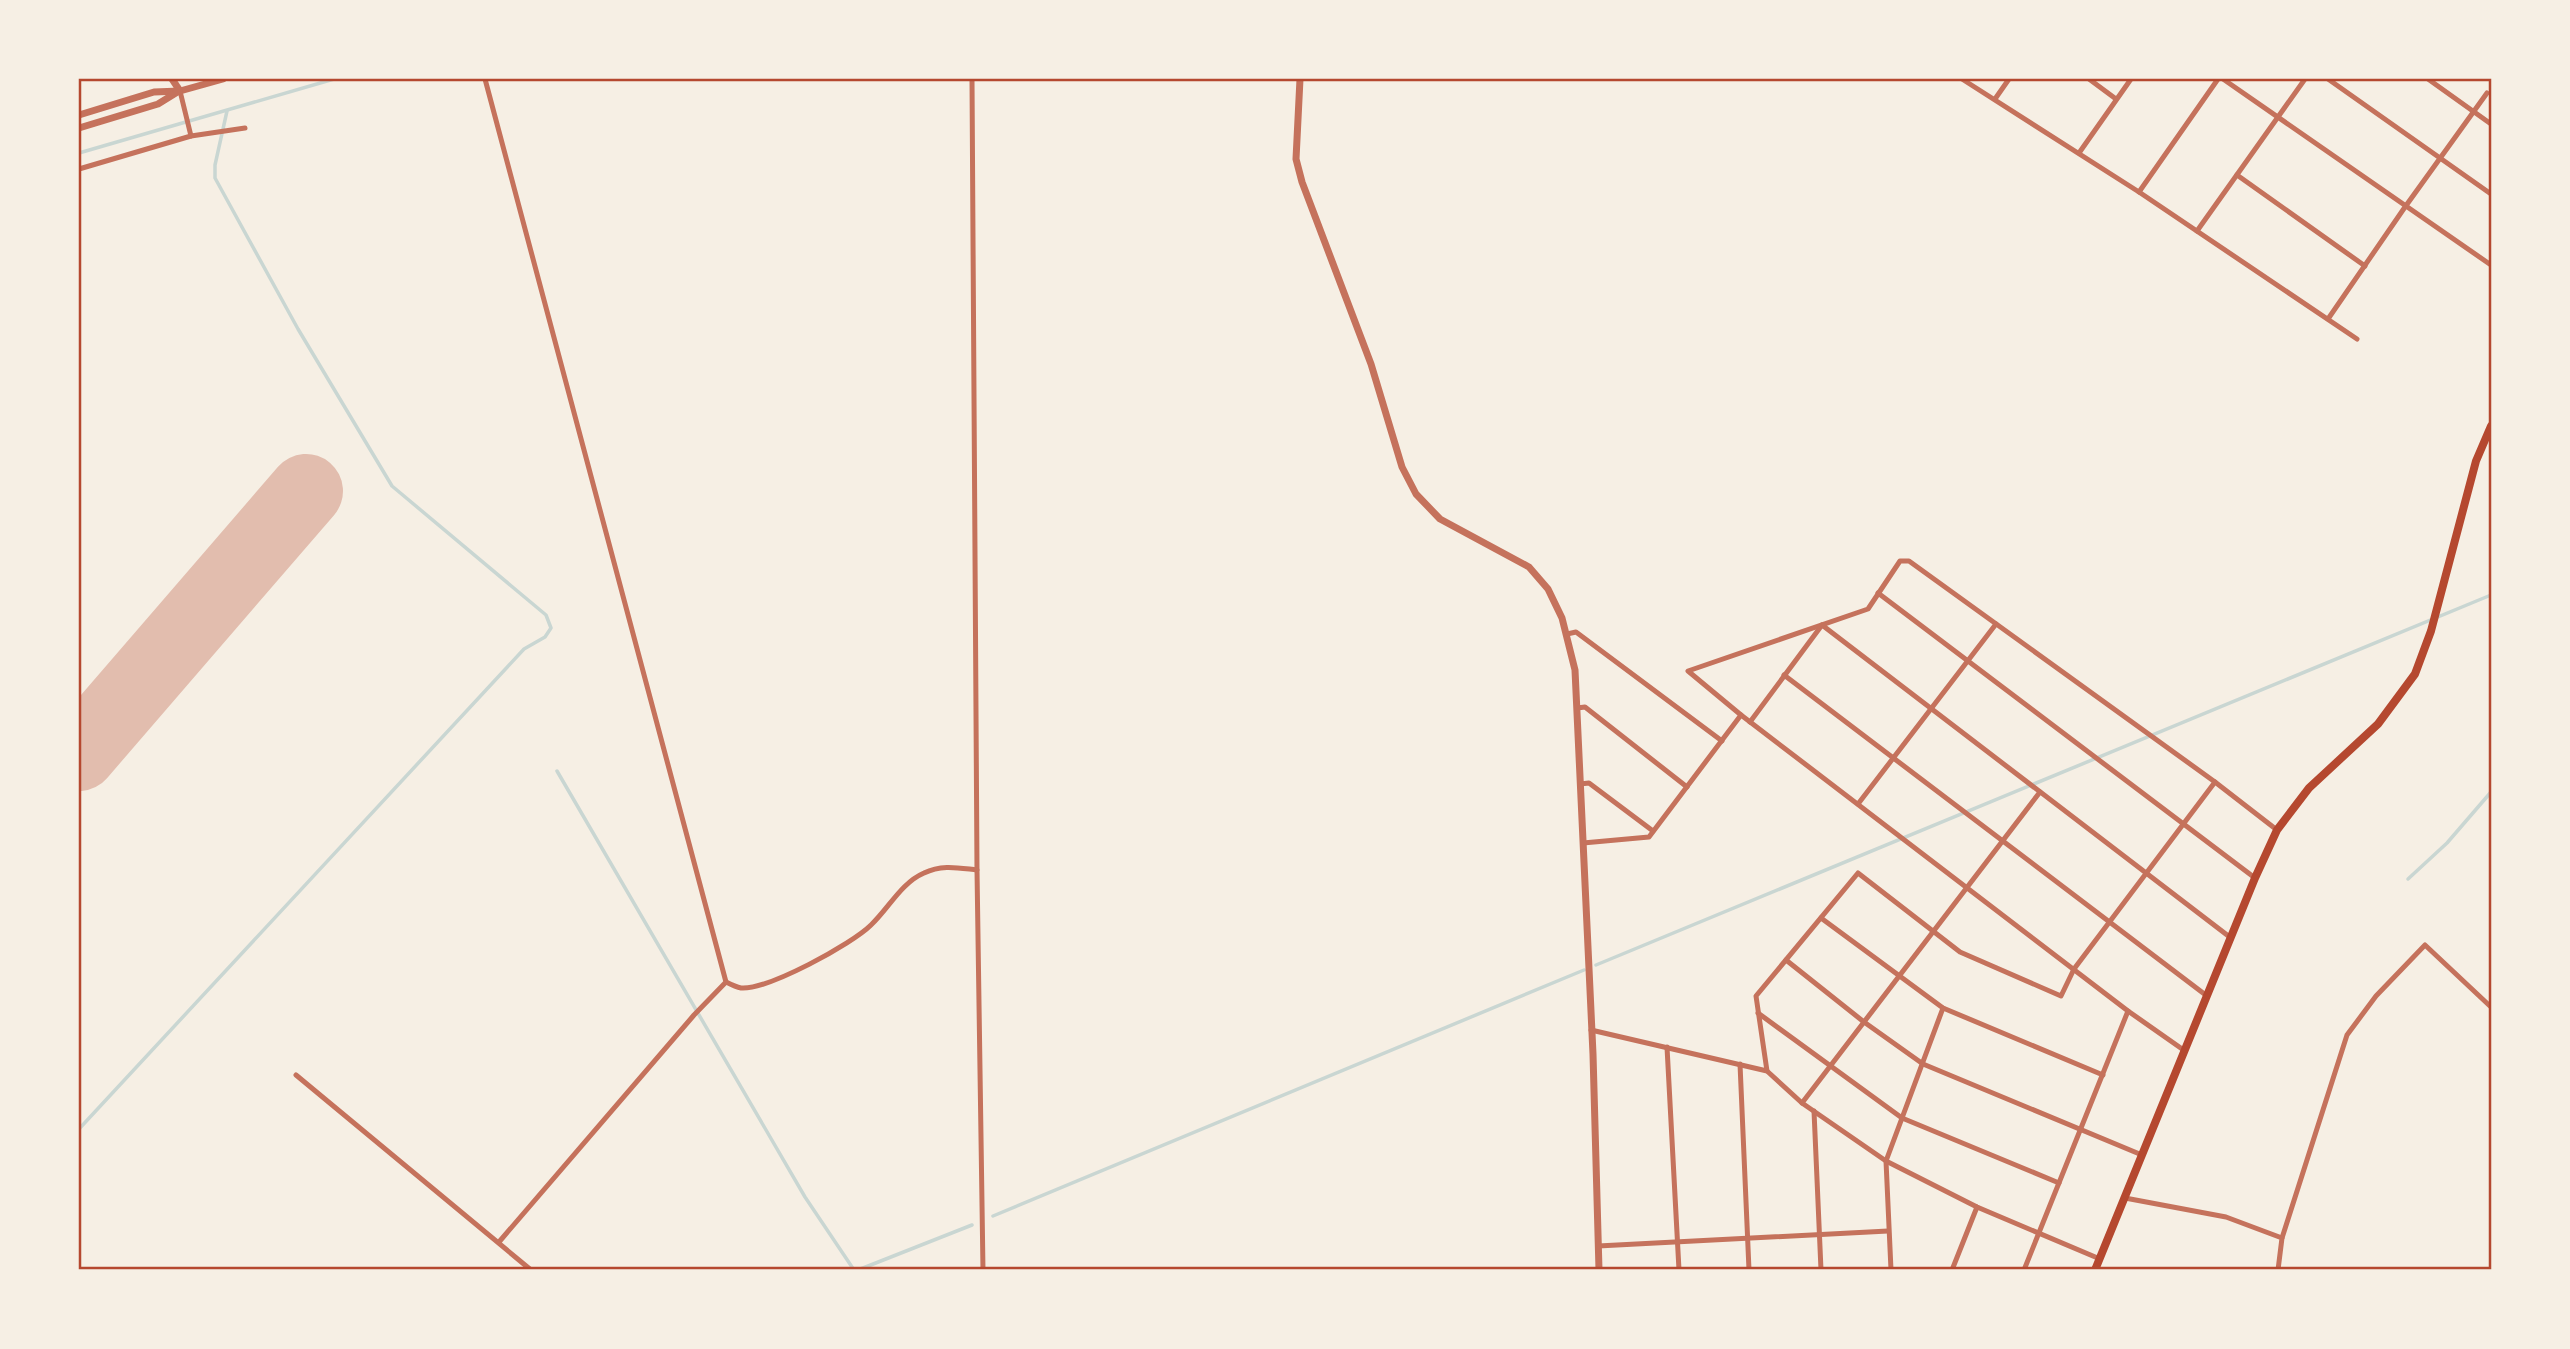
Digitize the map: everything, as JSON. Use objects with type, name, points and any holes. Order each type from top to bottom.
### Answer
[{"type":"main road","points":[[2095,1270],[2277,830],[2309,788],[2378,724],[2415,674],[2431,631],[2476,461],[2491,426]]},
{"type":"street","points":[[172,79],[180,91]]},
{"type":"street","points":[[179,79],[190,133]]},
{"type":"street","points":[[79,115],[154,92],[180,91],[223,79]]},
{"type":"street","points":[[485,79],[726,982]]},
{"type":"street","points":[[972,79],[977,870],[983,1270]]},
{"type":"street","points":[[1300,79],[1296,159],[1302,182],[1371,364],[1402,467],[1416,494],[1440,519],[1529,567],[1548,589],[1567,634],[1575,670],[1577,708],[1599,1270]]},
{"type":"street","points":[[1962,79],[2139,192],[2357,339]]},
{"type":"street","points":[[1995,99],[2009,79]]},
{"type":"street","points":[[2089,79],[2116,99]]},
{"type":"street","points":[[2079,153],[2131,79]]},
{"type":"street","points":[[2139,192],[2221,79],[2491,265]]},
{"type":"street","points":[[2197,231],[2305,79]]},
{"type":"street","points":[[2328,79],[2491,194]]},
{"type":"street","points":[[2428,79],[2491,124]]},
{"type":"street","points":[[79,128],[158,104],[180,91]]},
{"type":"street","points":[[2328,319],[2487,93]]},
{"type":"street","points":[[79,169],[190,133],[245,128]]},
{"type":"street","points":[[2237,175],[2365,266]]},
{"type":"street","points":[[2185,1051],[2128,1011],[1900,837],[1688,671],[1868,609],[1900,561],[1909,561],[2215,782],[2277,830]]},
{"type":"street","points":[[1878,593],[2255,878]]},
{"type":"street","points":[[1858,804],[1996,624]]},
{"type":"street","points":[[1750,722],[1822,625]]},
{"type":"street","points":[[1822,625],[2231,938]]},
{"type":"street","points":[[1567,634],[1576,632],[1722,741]]},
{"type":"street","points":[[1784,676],[2207,996]]},
{"type":"street","points":[[1577,708],[1586,708],[1687,787]]},
{"type":"street","points":[[1583,842],[1649,837],[1741,715]]},
{"type":"street","points":[[1767,1071],[1756,996],[1858,873],[1960,951],[2061,996],[2074,970],[2215,782]]},
{"type":"street","points":[[1580,784],[1589,783],[1653,831]]},
{"type":"street","points":[[1802,1103],[2037,790]]},
{"type":"street","points":[[726,982],[741,988],[767,983],[840,947],[870,927],[899,893],[922,874],[940,867],[977,870]]},
{"type":"street","points":[[1821,918],[1943,1008],[2103,1075]]},
{"type":"street","points":[[2278,1270],[2282,1238],[2347,1035],[2376,996],[2425,945],[2491,1007]]},
{"type":"street","points":[[1786,960],[1864,1022],[1923,1063],[2142,1155]]},
{"type":"street","points":[[499,1242],[694,1015],[726,982]]},
{"type":"street","points":[[1891,1270],[1886,1161],[1943,1008]]},
{"type":"street","points":[[2024,1270],[2128,1011]]},
{"type":"street","points":[[1759,1013],[1902,1118],[2059,1183]]},
{"type":"street","points":[[1591,1030],[1767,1071],[1802,1103],[1886,1161],[1977,1207],[2100,1259]]},
{"type":"street","points":[[1667,1047],[1679,1270]]},
{"type":"street","points":[[1740,1064],[1749,1270]]},
{"type":"street","points":[[296,1075],[531,1270]]},
{"type":"street","points":[[1814,1111],[1821,1270]]},
{"type":"street","points":[[2125,1198],[2226,1217],[2282,1238]]},
{"type":"street","points":[[1952,1270],[1977,1207]]},
{"type":"street","points":[[1598,1246],[1888,1231]]},
{"type":"waterway","points":[[79,153],[334,79]]},
{"type":"waterway","points":[[79,1129],[524,649],[545,637],[551,628],[546,615],[392,486],[298,329],[215,178],[215,165],[227,111]]},
{"type":"waterway","points":[[1596,965],[2491,595]]},
{"type":"waterway","points":[[557,771],[805,1197],[854,1270]]},
{"type":"waterway","points":[[2408,879],[2447,843],[2491,792]]},
{"type":"waterway","points":[[993,1216],[1584,970]]},
{"type":"waterway","points":[[858,1270],[972,1225]]},
{"type":"runway","points":[[79,754],[306,491]]}]
